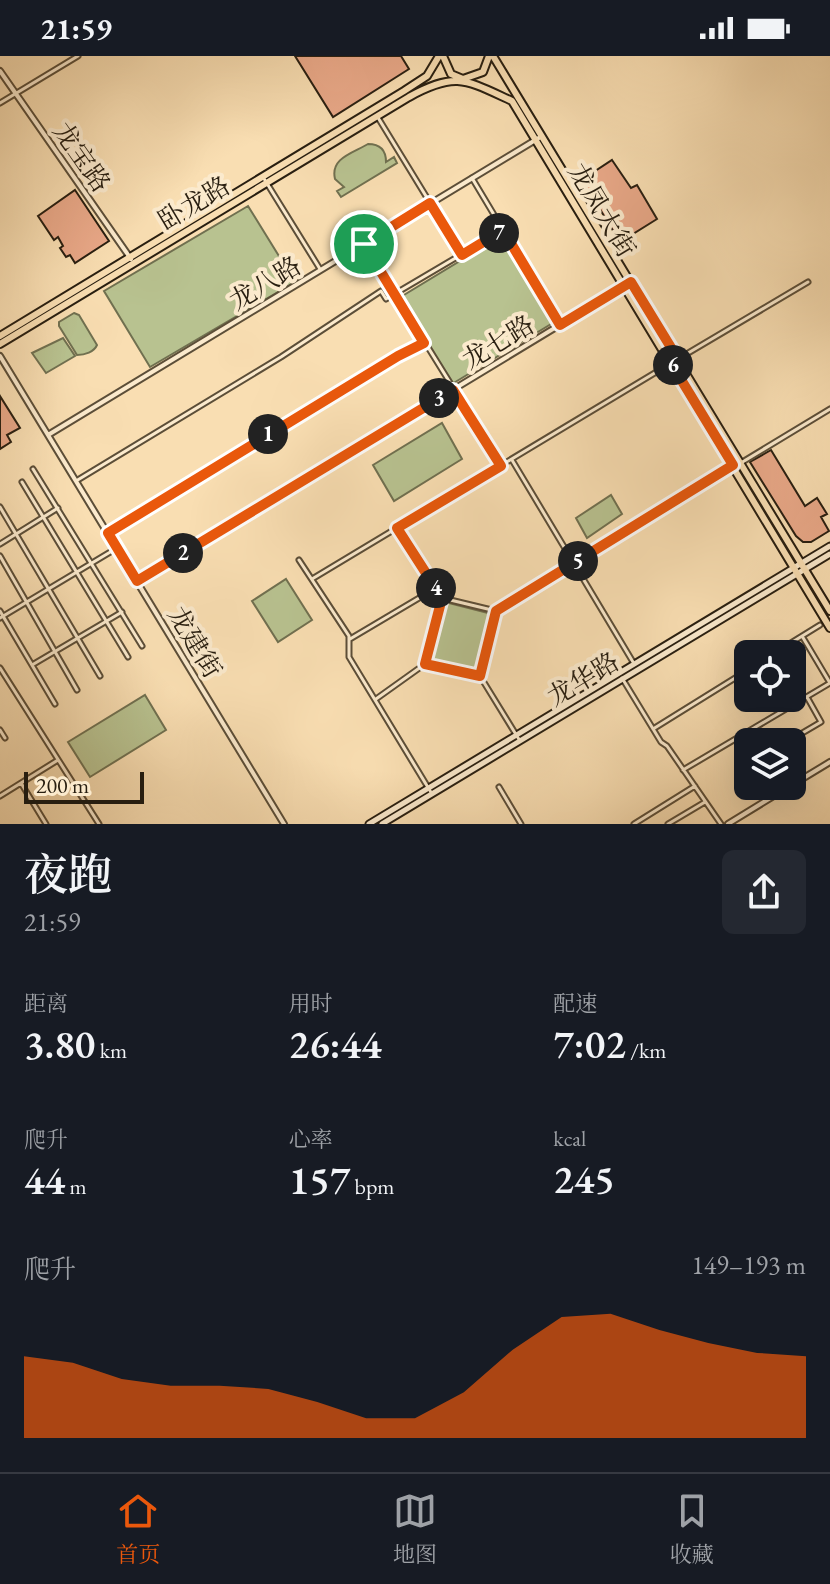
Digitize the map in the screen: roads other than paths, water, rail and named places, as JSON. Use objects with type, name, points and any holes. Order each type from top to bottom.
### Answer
[{"type":"main road","points":[[406,94],[427,76],[441,56],[451,74],[515,99]]},
{"type":"main road","points":[[406,94],[433,83],[478,77],[491,56]]},
{"type":"main road","name":"龙凤大街","points":[[491,56],[736,463],[830,611]]},
{"type":"main road","name":"卧龙路","points":[[265,179],[377,116],[406,94]]},
{"type":"main road","name":"卧龙路","points":[[0,344],[406,94]]},
{"type":"main road","name":"卧龙路","points":[[0,336],[132,260]]},
{"type":"main road","name":"龙凤大街","points":[[736,463],[830,628]]},
{"type":"main road","points":[[518,738],[796,571],[830,546]]},
{"type":"main road","points":[[803,566],[830,554]]},
{"type":"main road","name":"龙华路","points":[[382,824],[518,738],[622,678],[636,666]]},
{"type":"main road","points":[[369,824],[430,792]]},
{"type":"street","points":[[0,103],[78,56]]},
{"type":"street","name":"龙宝路","points":[[0,71],[132,260]]},
{"type":"street","points":[[377,116],[462,255]]},
{"type":"street","name":"龙八路","points":[[48,435],[539,138]]},
{"type":"street","points":[[472,178],[560,325]]},
{"type":"street","points":[[265,179],[321,270]]},
{"type":"street","points":[[76,481],[281,357],[381,291],[386,299],[503,230]]},
{"type":"street","points":[[364,244],[501,466]]},
{"type":"street","points":[[312,579],[808,282]]},
{"type":"street","name":"龙七路","points":[[137,581],[628,284]]},
{"type":"street","points":[[108,533],[384,364],[424,343]]},
{"type":"street","name":"龙建街","points":[[0,356],[284,824]]},
{"type":"street","points":[[442,598],[496,611],[736,463],[830,409]]},
{"type":"street","points":[[511,459],[636,666]]},
{"type":"street","points":[[33,469],[142,646]]},
{"type":"street","points":[[22,482],[128,657]]},
{"type":"street","points":[[0,507],[100,676]]},
{"type":"street","points":[[0,544],[58,508]]},
{"type":"street","points":[[375,700],[425,664],[442,598],[397,528]]},
{"type":"street","points":[[2,618],[117,548]]},
{"type":"street","points":[[0,556],[77,690]]},
{"type":"street","points":[[299,560],[349,640],[349,657],[430,792]]},
{"type":"street","points":[[349,640],[436,588]]},
{"type":"street","points":[[0,611],[55,704]]},
{"type":"street","points":[[496,611],[480,676],[518,738]]},
{"type":"street","points":[[32,666],[122,612]]},
{"type":"street","points":[[796,640],[820,625]]},
{"type":"street","points":[[683,770],[830,683],[802,636]]},
{"type":"street","points":[[425,664],[480,676]]},
{"type":"street","points":[[0,668],[99,824]]},
{"type":"street","points":[[622,678],[653,729],[721,824]]},
{"type":"street","points":[[653,729],[734,679]]},
{"type":"street","points":[[806,731],[821,722],[807,697]]},
{"type":"street","points":[[0,730],[5,738]]},
{"type":"street","points":[[0,796],[58,760]]},
{"type":"street","points":[[806,777],[830,762]]},
{"type":"street","points":[[21,783],[46,824]]},
{"type":"street","points":[[634,824],[695,786]]},
{"type":"street","points":[[499,787],[521,824]]},
{"type":"street","points":[[728,824],[768,800]]},
{"type":"street","points":[[668,824],[705,802]]}]
